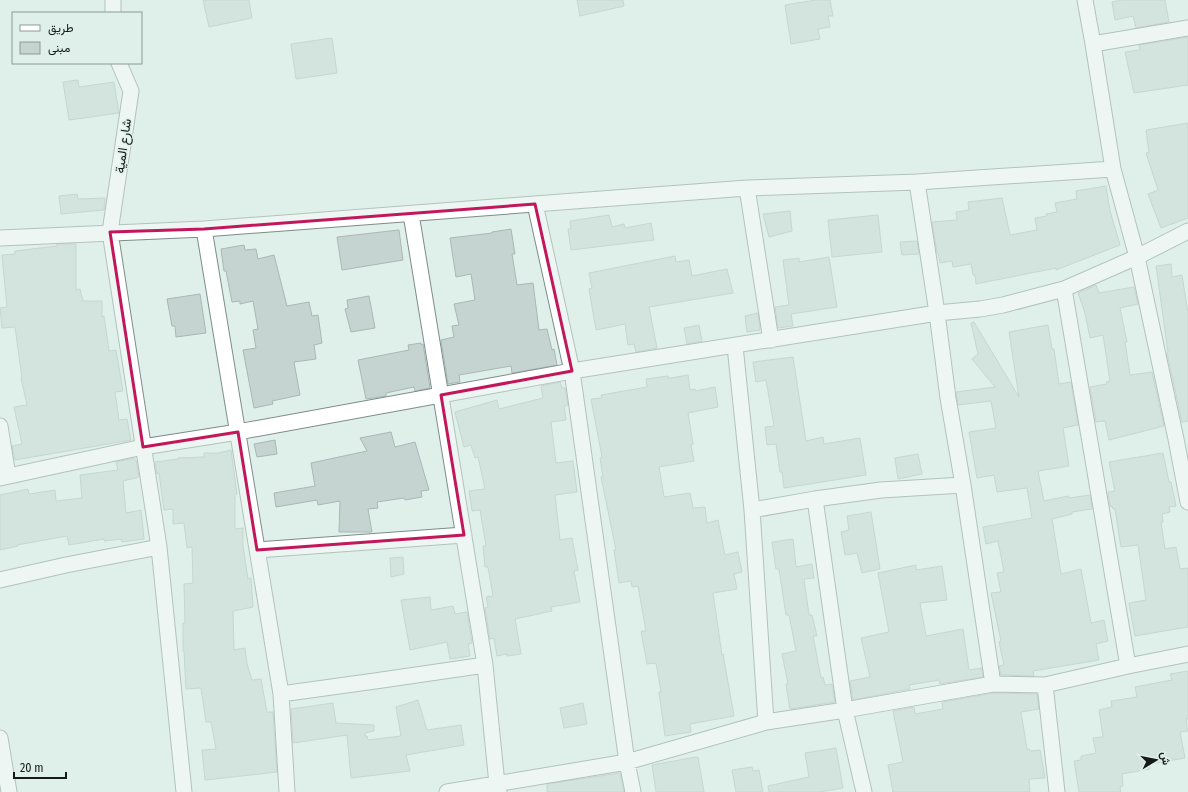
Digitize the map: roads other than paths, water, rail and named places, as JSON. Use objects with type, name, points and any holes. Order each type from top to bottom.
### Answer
[{"type":"street","points":[[113,0],[113,12]]},
{"type":"street","points":[[1085,0],[1113,169],[1137,257],[1188,502]]},
{"type":"street","points":[[1093,44],[1188,28]]},
{"type":"street","name":"شارع المية","points":[[119,64],[131,91],[110,232],[159,547],[184,792]]},
{"type":"street","points":[[0,238],[204,229],[747,188],[917,182],[1113,169]]},
{"type":"street","points":[[917,182],[948,398],[963,485],[993,684]]},
{"type":"street","points":[[747,188],[771,340]]},
{"type":"street","points":[[535,204],[572,371],[627,762],[633,792]]},
{"type":"street","points":[[411,214],[485,665],[498,788]]},
{"type":"street","points":[[204,229],[281,694],[287,792]]},
{"type":"street","points":[[0,426],[4,477],[143,446],[238,432],[572,371],[937,313],[980,309],[1003,305],[1064,289],[1137,257],[1188,232]]},
{"type":"street","points":[[1064,289],[1128,666]]},
{"type":"street","points":[[735,346],[752,510],[766,722]]},
{"type":"street","points":[[752,510],[815,499],[881,490],[963,485]]},
{"type":"street","points":[[815,499],[845,710],[864,792]]},
{"type":"street","points":[[257,550],[464,535]]},
{"type":"street","points":[[0,580],[66,565],[159,547]]},
{"type":"street","points":[[447,792],[498,788],[627,762],[766,722],[845,710],[993,684],[1046,685],[1188,654]]},
{"type":"street","points":[[281,694],[485,665]]},
{"type":"street","points":[[1046,685],[1057,792]]},
{"type":"street","points":[[0,738],[9,792]]}]
